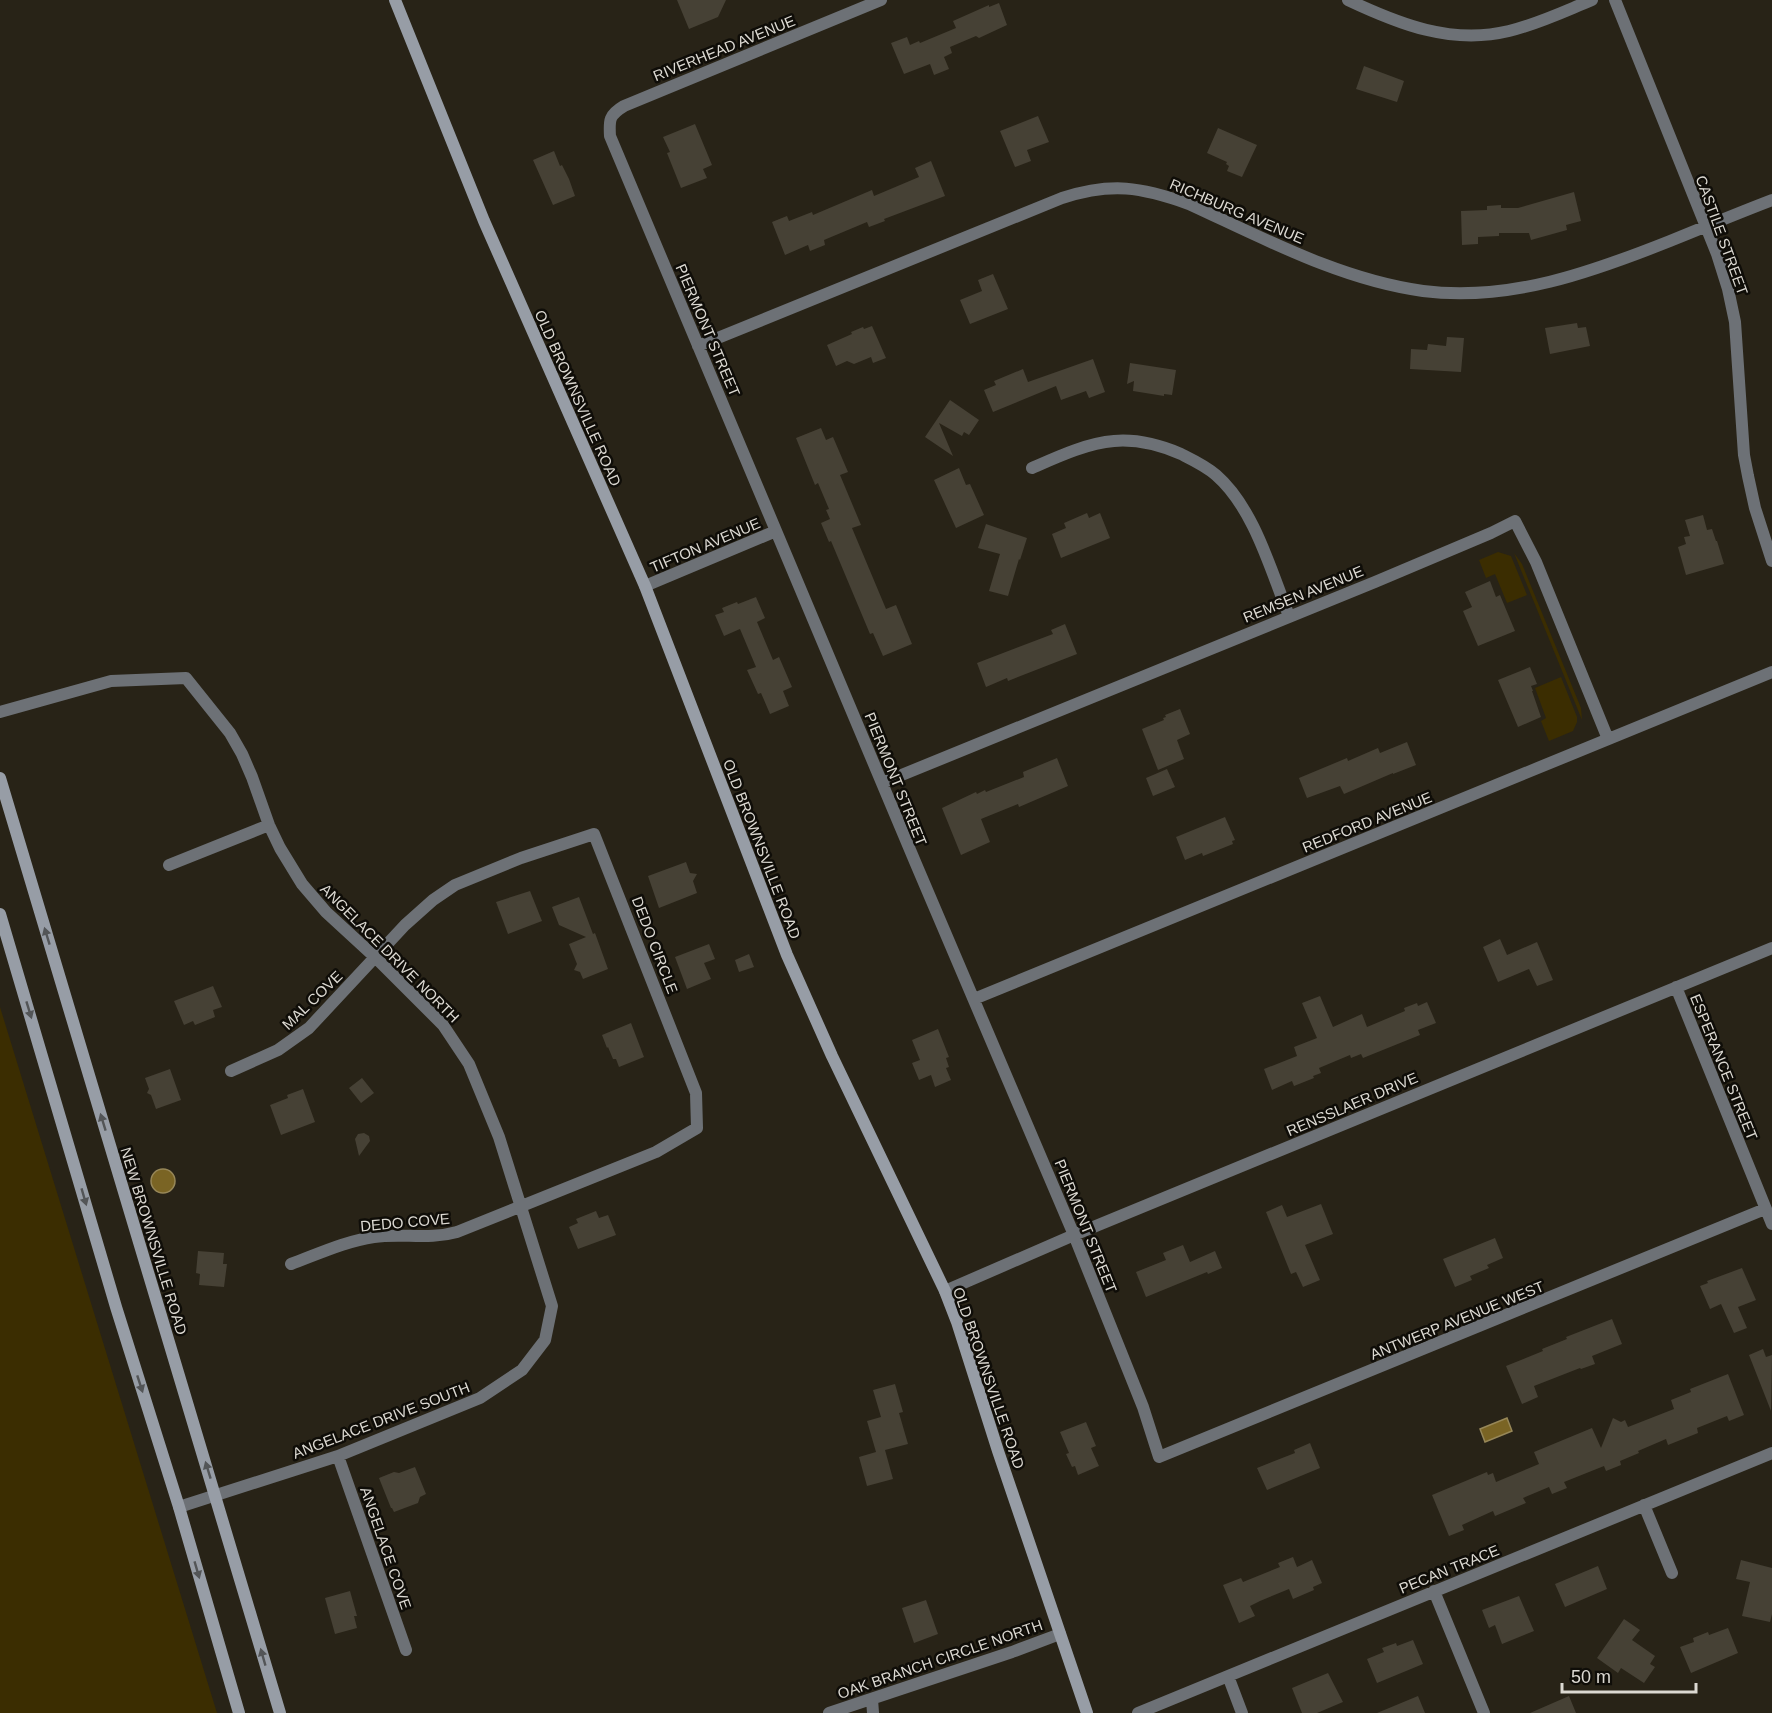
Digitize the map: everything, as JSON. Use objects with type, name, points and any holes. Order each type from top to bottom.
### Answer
[{"type":"street","name":"OLD BROWNSVILLE ROAD","points":[[395,0],[484,221],[645,586],[787,955],[836,1066],[945,1291],[1087,1713]]},
{"type":"street","name":"RIVERHEAD AVENUE","points":[[614,112],[655,92],[881,0]]},
{"type":"street","points":[[1348,0],[1413,27],[1445,34],[1470,35],[1493,34],[1521,27],[1592,0]]},
{"type":"street","name":"CASTILE STREET","points":[[1615,0],[1706,226],[1721,265],[1732,304],[1737,338],[1744,454],[1755,508],[1772,561]]},
{"type":"street","name":"PIERMONT STREET","points":[[614,112],[610,123],[610,136],[1074,1235],[1143,1407],[1159,1457]]},
{"type":"street","name":"RICHBURG AVENUE","points":[[699,346],[1062,198],[1108,188],[1136,188],[1167,196],[1354,275],[1423,291],[1450,293],[1522,288],[1602,268],[1772,200]]},
{"type":"street","points":[[1032,468],[1078,449],[1113,441],[1139,441],[1157,445],[1202,465],[1216,475],[1241,506],[1256,533],[1290,616]]},
{"type":"street","name":"REMSEN AVENUE","points":[[882,783],[1491,533],[1515,521],[1536,562],[1608,740]]},
{"type":"street","name":"TIFTON AVENUE","points":[[645,586],[776,531]]},
{"type":"street","name":"REDFORD AVENUE","points":[[974,999],[1772,672]]},
{"type":"street","name":"ANGELACE DRIVE NORTH","points":[[0,712],[104,682],[122,679],[186,678],[230,733],[242,754],[269,825],[290,866],[307,890],[329,915],[376,957],[443,1024],[469,1064],[499,1137],[520,1207]]},
{"type":"street","name":"NEW BROWNSVILLE ROAD","points":[[0,778],[280,1713]]},
{"type":"street","points":[[168,865],[269,825]]},
{"type":"street","name":"DEDO CIRCLE","points":[[376,957],[405,925],[433,900],[455,885],[521,858],[594,834],[696,1093],[697,1128],[656,1152],[520,1207]]},
{"type":"street","points":[[0,914],[239,1713]]},
{"type":"street","name":"RENSSLAER DRIVE","points":[[945,1291],[1074,1235],[1772,948]]},
{"type":"street","name":"MAL COVE","points":[[231,1071],[265,1057],[294,1040],[309,1028],[376,957]]},
{"type":"street","name":"ESPERANCE STREET","points":[[1676,987],[1772,1224]]},
{"type":"street","name":"ANGELACE DRIVE SOUTH","points":[[179,1507],[338,1456],[480,1398],[522,1370],[545,1340],[552,1306],[520,1207]]},
{"type":"street","name":"DEDO COVE","points":[[291,1264],[376,1236],[421,1237],[451,1234],[520,1207]]},
{"type":"street","name":"ANTWERP AVENUE WEST","points":[[1159,1457],[1765,1209]]},
{"type":"street","name":"PECAN TRACE","points":[[1138,1713],[1772,1453]]},
{"type":"street","name":"ANGELACE COVE","points":[[338,1456],[406,1650]]},
{"type":"street","points":[[1644,1506],[1672,1573]]},
{"type":"street","points":[[1434,1591],[1484,1713]]},
{"type":"street","name":"OAK BRANCH CIRCLE NORTH","points":[[829,1713],[1059,1634]]},
{"type":"street","points":[[1228,1676],[1242,1713]]},
{"type":"street","points":[[872,1699],[873,1713]]},
{"type":"shaded area","points":[[1498,552],[1511,556],[1527,595],[1507,603],[1495,574],[1486,578],[1479,560]]},
{"type":"shaded area","points":[[1514,553],[1522,564],[1581,708],[1582,720]]},
{"type":"shaded area","points":[[1561,677],[1577,722],[1573,731],[1549,741],[1541,721],[1546,718],[1535,688]]},
{"type":"shaded area","points":[[0,1007],[217,1713],[0,1713]]},
{"type":"shaded area","points":[[163,1169],[168,1170],[174,1176],[174,1186],[168,1192],[163,1193],[158,1192],[152,1186],[151,1181],[152,1176],[158,1170]]},
{"type":"shaded area","points":[[1507,1418],[1512,1431],[1485,1442],[1480,1429]]},
{"type":"building","points":[[677,0],[726,0],[718,17],[689,29]]},
{"type":"building","points":[[999,3],[1007,25],[979,38],[976,36],[950,47],[952,53],[944,57],[949,69],[934,75],[930,64],[904,74],[891,43],[907,37],[910,45],[919,41],[920,43],[956,28],[953,21]]},
{"type":"building","points":[[1364,66],[1404,81],[1397,102],[1356,89]]},
{"type":"building","points":[[1038,116],[1049,142],[1027,150],[1031,161],[1015,167],[1000,131]]},
{"type":"building","points":[[695,124],[712,165],[703,169],[707,178],[681,188],[663,137]]},
{"type":"building","points":[[1218,128],[1257,145],[1242,177],[1227,171],[1229,166],[1227,162],[1207,153]]},
{"type":"building","points":[[554,151],[575,196],[553,205],[533,160]]},
{"type":"building","points":[[931,161],[945,196],[869,227],[867,222],[824,240],[825,245],[810,251],[808,245],[785,255],[772,222],[787,216],[789,221],[812,212],[813,215],[872,190],[874,196],[919,177],[915,168]]},
{"type":"building","points":[[1574,192],[1581,221],[1566,225],[1567,230],[1531,240],[1529,233],[1499,233],[1499,236],[1478,237],[1478,244],[1462,245],[1461,211],[1487,210],[1487,206],[1501,205],[1501,208],[1518,208]]},
{"type":"building","points":[[993,274],[1008,309],[970,324],[960,300],[982,291],[978,280]]},
{"type":"building","points":[[1577,323],[1578,328],[1586,327],[1590,346],[1550,354],[1545,328]]},
{"type":"building","points":[[872,326],[886,358],[873,363],[871,357],[854,364],[847,361],[836,366],[827,345],[852,334],[851,332]]},
{"type":"building","points":[[1447,337],[1464,338],[1461,372],[1410,369],[1411,349],[1427,350],[1428,344],[1446,346]]},
{"type":"building","points":[[1093,359],[1105,392],[1089,398],[1086,391],[1061,400],[1056,386],[993,412],[984,390],[996,385],[994,381],[1023,369],[1028,382]]},
{"type":"building","points":[[1130,363],[1176,370],[1172,395],[1164,394],[1164,396],[1133,391],[1134,381],[1127,384]]},
{"type":"building","points":[[950,400],[979,420],[969,435],[964,432],[962,436],[939,423],[953,456],[925,437]]},
{"type":"building","points":[[821,428],[826,440],[833,437],[848,472],[840,475],[861,525],[852,528],[886,609],[896,605],[912,644],[883,656],[873,633],[870,634],[831,541],[829,542],[821,523],[830,519],[826,510],[829,509],[818,483],[815,485],[796,438]]},
{"type":"building","points":[[959,468],[966,485],[970,484],[984,515],[956,528],[934,480]]},
{"type":"building","points":[[1087,513],[1089,518],[1100,513],[1110,538],[1061,558],[1052,534],[1066,528],[1064,523]]},
{"type":"building","points":[[1703,515],[1707,530],[1712,529],[1724,564],[1686,575],[1678,547],[1686,544],[1684,537],[1690,536],[1685,520]]},
{"type":"building","points":[[986,524],[1027,538],[1008,596],[989,591],[1000,554],[978,548]]},
{"type":"building","points":[[1490,581],[1496,597],[1500,595],[1515,631],[1478,646],[1463,611],[1472,607],[1465,592]]},
{"type":"building","points":[[756,597],[765,618],[757,622],[773,660],[779,657],[792,687],[783,691],[789,706],[770,714],[747,670],[756,667],[740,629],[724,636],[715,615],[724,612],[722,608]]},
{"type":"building","points":[[1065,624],[1077,654],[1008,681],[1007,678],[986,687],[977,663],[1053,634],[1051,630]]},
{"type":"building","points":[[1530,667],[1537,684],[1531,686],[1532,691],[1541,717],[1518,727],[1498,680]]},
{"type":"building","points":[[1180,709],[1190,734],[1177,740],[1184,759],[1158,770],[1142,729],[1164,720],[1165,715]]},
{"type":"building","points":[[1407,742],[1416,765],[1344,794],[1340,786],[1307,798],[1299,778],[1347,758],[1348,761],[1378,748],[1380,753]]},
{"type":"building","points":[[1057,758],[1068,786],[1019,807],[1018,804],[981,819],[990,842],[961,855],[942,808],[976,792],[977,794],[985,790],[986,792],[1024,777],[1023,772]]},
{"type":"building","points":[[1167,769],[1175,787],[1153,796],[1146,778]]},
{"type":"building","points":[[1225,817],[1235,840],[1232,841],[1233,844],[1203,856],[1202,853],[1185,860],[1176,837]]},
{"type":"building","points":[[686,862],[690,873],[697,874],[693,881],[697,893],[659,908],[648,876]]},
{"type":"building","points":[[530,891],[542,921],[508,934],[496,902]]},
{"type":"building","points":[[579,897],[608,969],[583,979],[580,972],[574,970],[577,964],[569,944],[586,937],[559,925],[552,907]]},
{"type":"building","points":[[1500,939],[1507,955],[1537,942],[1553,980],[1537,986],[1529,969],[1498,982],[1483,947]]},
{"type":"building","points":[[709,944],[715,959],[704,963],[711,979],[687,989],[675,957]]},
{"type":"building","points":[[749,954],[754,967],[739,972],[735,960]]},
{"type":"building","points":[[213,986],[222,1007],[213,1010],[215,1017],[195,1025],[193,1021],[184,1025],[174,1001]]},
{"type":"building","points":[[1320,996],[1333,1027],[1362,1014],[1367,1027],[1405,1011],[1404,1008],[1427,1002],[1436,1023],[1418,1030],[1420,1035],[1363,1058],[1361,1054],[1351,1058],[1350,1055],[1319,1068],[1321,1073],[1313,1076],[1314,1078],[1294,1086],[1292,1081],[1272,1090],[1264,1069],[1297,1056],[1294,1047],[1317,1038],[1302,1003]]},
{"type":"building","points":[[631,1023],[644,1057],[619,1067],[602,1035]]},
{"type":"building","points":[[938,1029],[949,1057],[946,1058],[949,1067],[946,1068],[951,1080],[935,1087],[931,1075],[919,1080],[912,1063],[920,1060],[912,1040]]},
{"type":"building","points":[[170,1069],[181,1100],[156,1109],[151,1095],[147,1093],[149,1089],[145,1078]]},
{"type":"building","points":[[362,1078],[374,1093],[361,1103],[349,1088]]},
{"type":"building","points":[[303,1089],[315,1122],[281,1135],[270,1105]]},
{"type":"building","points":[[364,1133],[369,1136],[370,1141],[359,1156],[355,1139],[358,1134]]},
{"type":"building","points":[[1321,1204],[1333,1234],[1305,1245],[1320,1280],[1303,1287],[1296,1272],[1291,1274],[1266,1212],[1282,1205],[1287,1217]]},
{"type":"building","points":[[596,1211],[599,1218],[608,1215],[616,1235],[578,1249],[569,1227],[578,1223],[576,1219]]},
{"type":"building","points":[[1495,1238],[1503,1258],[1487,1265],[1489,1268],[1470,1276],[1472,1280],[1455,1287],[1443,1259]]},
{"type":"building","points":[[1183,1245],[1190,1262],[1215,1251],[1222,1268],[1146,1297],[1136,1272],[1166,1260],[1163,1253]]},
{"type":"building","points":[[198,1251],[224,1253],[223,1264],[227,1264],[224,1287],[199,1285],[200,1274],[196,1273]]},
{"type":"building","points":[[1742,1268],[1756,1300],[1738,1307],[1747,1328],[1734,1333],[1721,1304],[1710,1309],[1700,1286],[1708,1283],[1707,1281]]},
{"type":"building","points":[[1612,1319],[1622,1344],[1592,1356],[1595,1364],[1534,1386],[1538,1397],[1522,1404],[1506,1366],[1543,1351],[1542,1349],[1567,1339],[1566,1337]]},
{"type":"building","points":[[1763,1349],[1766,1357],[1772,1355],[1771,1411],[1749,1355]]},
{"type":"building","points":[[1728,1374],[1744,1415],[1729,1421],[1727,1416],[1697,1428],[1698,1433],[1668,1445],[1666,1439],[1620,1461],[1621,1465],[1606,1471],[1604,1466],[1564,1482],[1567,1488],[1552,1494],[1549,1487],[1523,1498],[1526,1503],[1495,1516],[1493,1511],[1462,1525],[1464,1530],[1449,1536],[1432,1495],[1487,1472],[1488,1475],[1493,1473],[1496,1482],[1539,1464],[1534,1452],[1592,1428],[1601,1448],[1613,1418],[1621,1422],[1625,1420],[1628,1427],[1674,1409],[1671,1400],[1691,1392],[1690,1389]]},
{"type":"building","points":[[895,1384],[903,1412],[899,1413],[908,1444],[885,1450],[893,1479],[867,1486],[859,1457],[876,1452],[867,1421],[881,1417],[873,1390]]},
{"type":"building","points":[[1086,1422],[1096,1446],[1091,1448],[1099,1466],[1078,1475],[1075,1466],[1072,1467],[1066,1454],[1069,1453],[1060,1432]]},
{"type":"building","points":[[1310,1443],[1320,1468],[1267,1490],[1257,1468],[1295,1453],[1294,1450]]},
{"type":"building","points":[[415,1467],[426,1494],[420,1497],[418,1503],[394,1512],[379,1478]]},
{"type":"building","points":[[1293,1557],[1297,1567],[1312,1560],[1322,1583],[1313,1587],[1314,1590],[1293,1599],[1289,1589],[1260,1601],[1250,1606],[1255,1616],[1239,1623],[1223,1585],[1241,1578],[1243,1582],[1280,1567],[1278,1563]]},
{"type":"building","points":[[1741,1560],[1772,1568],[1770,1622],[1742,1616],[1750,1582],[1736,1579]]},
{"type":"building","points":[[1598,1566],[1607,1589],[1565,1607],[1555,1584]]},
{"type":"building","points":[[350,1591],[357,1616],[354,1616],[357,1628],[335,1634],[325,1598]]},
{"type":"building","points":[[1519,1596],[1534,1631],[1502,1644],[1495,1625],[1489,1628],[1482,1610]]},
{"type":"building","points":[[926,1600],[938,1634],[914,1643],[902,1608]]},
{"type":"building","points":[[1624,1619],[1640,1630],[1632,1640],[1655,1656],[1650,1664],[1655,1667],[1644,1683],[1621,1668],[1618,1673],[1597,1658]]},
{"type":"building","points":[[1728,1628],[1738,1653],[1691,1673],[1680,1647],[1694,1642],[1693,1638],[1708,1632],[1709,1635]]},
{"type":"building","points":[[1413,1640],[1423,1664],[1377,1683],[1367,1659],[1384,1652],[1382,1648],[1396,1643],[1397,1646]]},
{"type":"building","points":[[1328,1673],[1343,1702],[1317,1713],[1302,1713],[1292,1688]]},
{"type":"building","points":[[1418,1696],[1425,1713],[1377,1713]]},
{"type":"building","points":[[1569,1696],[1576,1713],[1530,1713]]}]
